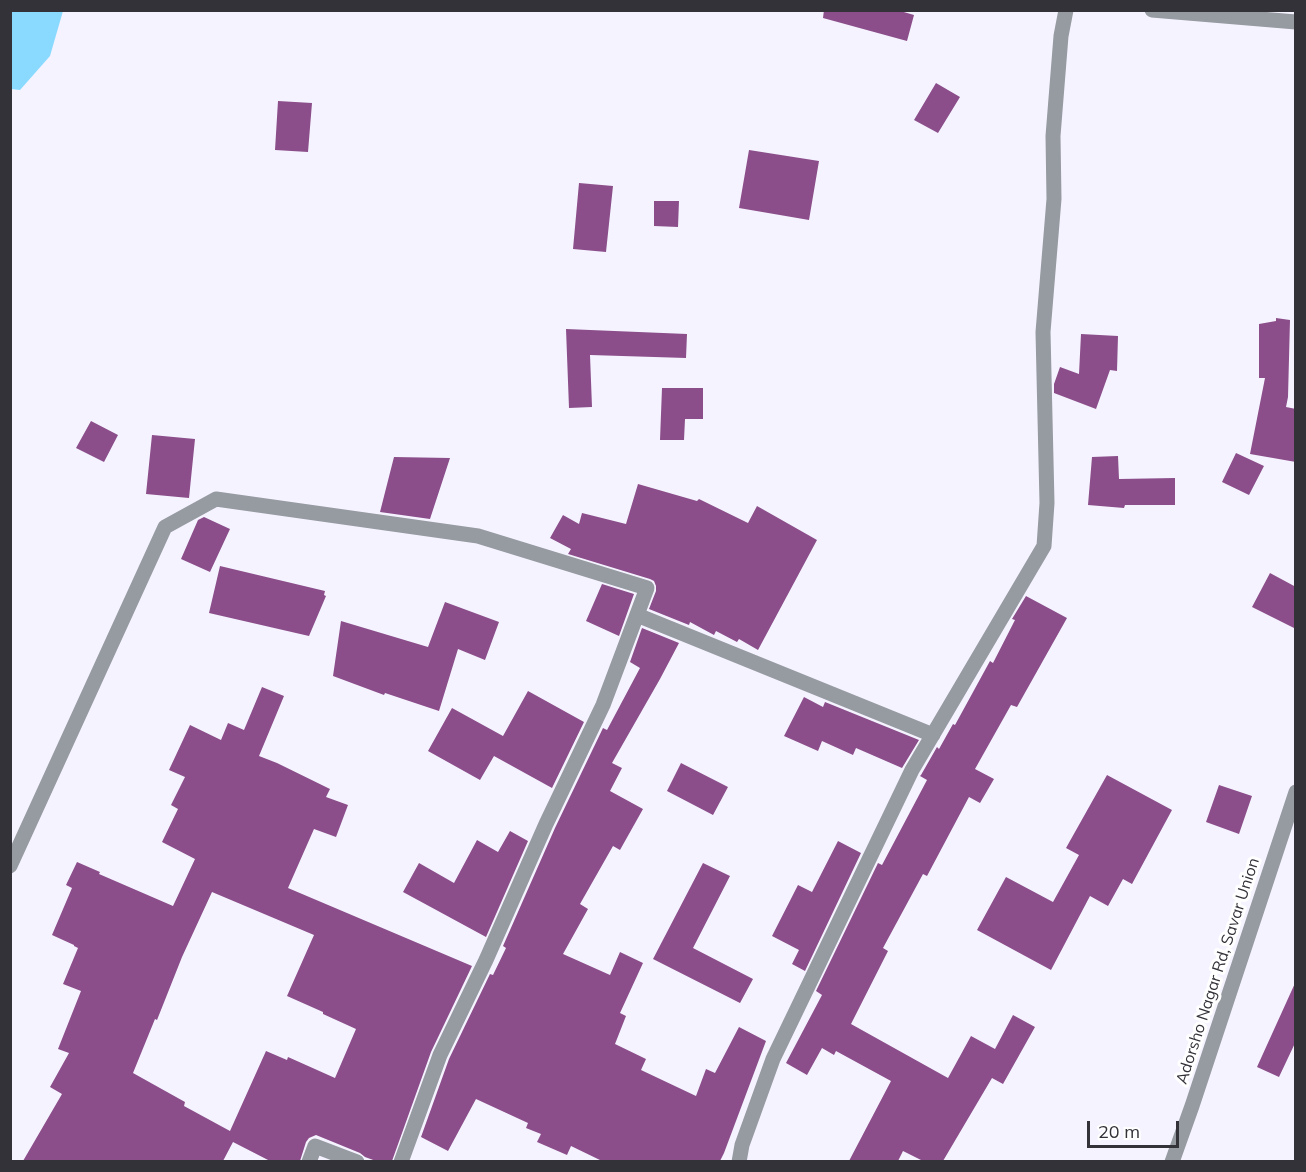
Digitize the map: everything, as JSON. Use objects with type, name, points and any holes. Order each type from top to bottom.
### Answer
[{"type":"street","points":[[740,1161],[742,1145],[773,1059],[912,770],[1044,546],[1047,503],[1043,332],[1054,199],[1053,136],[1061,36],[1066,10]]},
{"type":"street","points":[[1152,10],[1296,22]]},
{"type":"street","points":[[10,866],[165,527],[216,499],[478,536],[647,588],[603,705],[440,1055],[401,1161]]},
{"type":"street","points":[[637,615],[933,735]]},
{"type":"street","name":"Adorsho Nagar Rd, Savar Union","points":[[1172,1161],[1296,792]]},
{"type":"street","points":[[309,1161],[315,1146],[357,1161]]},
{"type":"water","points":[[10,11],[63,11],[50,56],[20,90],[11,89]]},
{"type":"building","points":[[824,10],[897,10],[914,15],[907,41],[823,18]]},
{"type":"building","points":[[936,83],[960,97],[938,133],[914,120]]},
{"type":"building","points":[[278,101],[312,103],[308,152],[275,150]]},
{"type":"building","points":[[749,150],[819,161],[809,220],[739,208]]},
{"type":"building","points":[[579,183],[613,186],[606,252],[573,249]]},
{"type":"building","points":[[654,201],[679,201],[678,227],[654,226]]},
{"type":"building","points":[[1276,318],[1290,320],[1286,407],[1296,409],[1296,462],[1250,454],[1265,378],[1259,378],[1259,324],[1276,321]]},
{"type":"building","points":[[566,329],[687,334],[686,358],[590,355],[592,407],[569,408]]},
{"type":"building","points":[[1081,334],[1118,336],[1117,371],[1110,370],[1096,409],[1054,393],[1054,384],[1060,367],[1079,374]]},
{"type":"building","points":[[662,388],[703,388],[703,419],[685,419],[684,440],[660,440]]},
{"type":"building","points":[[91,421],[118,435],[104,462],[76,448]]},
{"type":"building","points":[[152,435],[195,439],[189,498],[146,494]]},
{"type":"building","points":[[1236,453],[1264,466],[1249,495],[1222,482]]},
{"type":"building","points":[[1118,456],[1119,479],[1175,478],[1175,505],[1125,505],[1124,508],[1088,505],[1092,457]]},
{"type":"building","points":[[394,457],[450,458],[430,519],[380,512]]},
{"type":"building","points":[[638,484],[697,501],[699,499],[748,523],[757,506],[817,540],[758,650],[739,639],[737,642],[716,631],[714,635],[690,622],[689,625],[649,609],[656,591],[654,581],[568,554],[571,549],[550,538],[563,515],[579,524],[582,513],[626,524]]},
{"type":"building","points":[[204,517],[230,529],[210,572],[181,559],[198,520]]},
{"type":"building","points":[[220,566],[325,591],[326,596],[309,636],[209,613]]},
{"type":"building","points":[[1270,573],[1296,587],[1296,629],[1252,607]]},
{"type":"building","points":[[602,584],[634,594],[619,636],[586,621]]},
{"type":"building","points":[[1026,596],[1067,618],[1017,707],[1011,705],[975,769],[994,779],[980,803],[969,797],[927,876],[923,874],[883,948],[888,951],[851,1024],[948,1078],[971,1036],[995,1049],[1013,1015],[1035,1027],[1003,1084],[992,1078],[943,1161],[923,1161],[903,1151],[898,1161],[849,1161],[891,1081],[836,1051],[834,1055],[822,1048],[807,1075],[786,1063],[822,995],[816,991],[878,863],[882,865],[927,780],[920,776],[937,747],[939,749],[953,724],[955,725],[990,661],[993,663],[1015,620],[1012,619]]},
{"type":"building","points":[[445,602],[499,622],[485,660],[458,649],[439,711],[385,693],[384,695],[333,676],[341,621],[428,647]]},
{"type":"building","points":[[642,628],[679,643],[612,763],[622,768],[610,791],[643,809],[620,850],[613,846],[580,904],[588,909],[563,954],[610,975],[620,952],[643,963],[620,1013],[626,1016],[615,1044],[646,1059],[641,1070],[696,1096],[706,1069],[715,1073],[739,1027],[766,1041],[720,1161],[602,1161],[571,1146],[567,1155],[537,1142],[541,1134],[526,1128],[528,1123],[476,1099],[448,1151],[421,1137],[449,1059],[490,974],[493,975],[506,948],[503,946],[555,828],[603,728],[607,730],[640,668],[630,662]]},
{"type":"building","points":[[262,687],[284,696],[259,756],[330,789],[326,797],[348,805],[336,837],[314,829],[288,888],[472,966],[431,1052],[392,1161],[376,1161],[316,1135],[306,1142],[300,1161],[270,1161],[233,1142],[223,1161],[23,1161],[62,1094],[50,1087],[69,1053],[58,1049],[81,991],[63,984],[78,948],[52,935],[72,888],[66,885],[77,862],[173,906],[195,859],[162,842],[178,809],[171,805],[185,777],[169,770],[190,725],[221,740],[228,723],[244,730]],"holes":[[[212,892],[314,935],[287,996],[356,1029],[335,1078],[288,1057],[287,1060],[266,1051],[230,1131],[184,1106],[185,1102],[133,1073]]]},
{"type":"building","points":[[528,691],[584,722],[552,788],[494,756],[480,780],[428,751],[452,708],[503,736]]},
{"type":"building","points":[[804,697],[823,707],[825,702],[919,740],[902,768],[856,748],[853,755],[822,741],[818,751],[784,736]]},
{"type":"building","points":[[681,763],[728,787],[713,815],[667,791]]},
{"type":"building","points":[[1107,775],[1172,810],[1132,884],[1123,879],[1108,906],[1090,896],[1051,970],[977,930],[1006,877],[1053,902],[1079,855],[1066,848]]},
{"type":"building","points":[[1219,785],[1252,796],[1239,834],[1206,822]]},
{"type":"building","points":[[510,831],[528,841],[486,937],[403,892],[419,863],[454,883],[477,840],[498,852]]},
{"type":"building","points":[[838,841],[861,853],[805,971],[792,964],[799,950],[772,936],[798,885],[812,892]]},
{"type":"building","points":[[703,863],[730,876],[693,948],[753,979],[740,1003],[653,959]]},
{"type":"building","points":[[1296,981],[1296,1041],[1279,1077],[1257,1067]]}]
